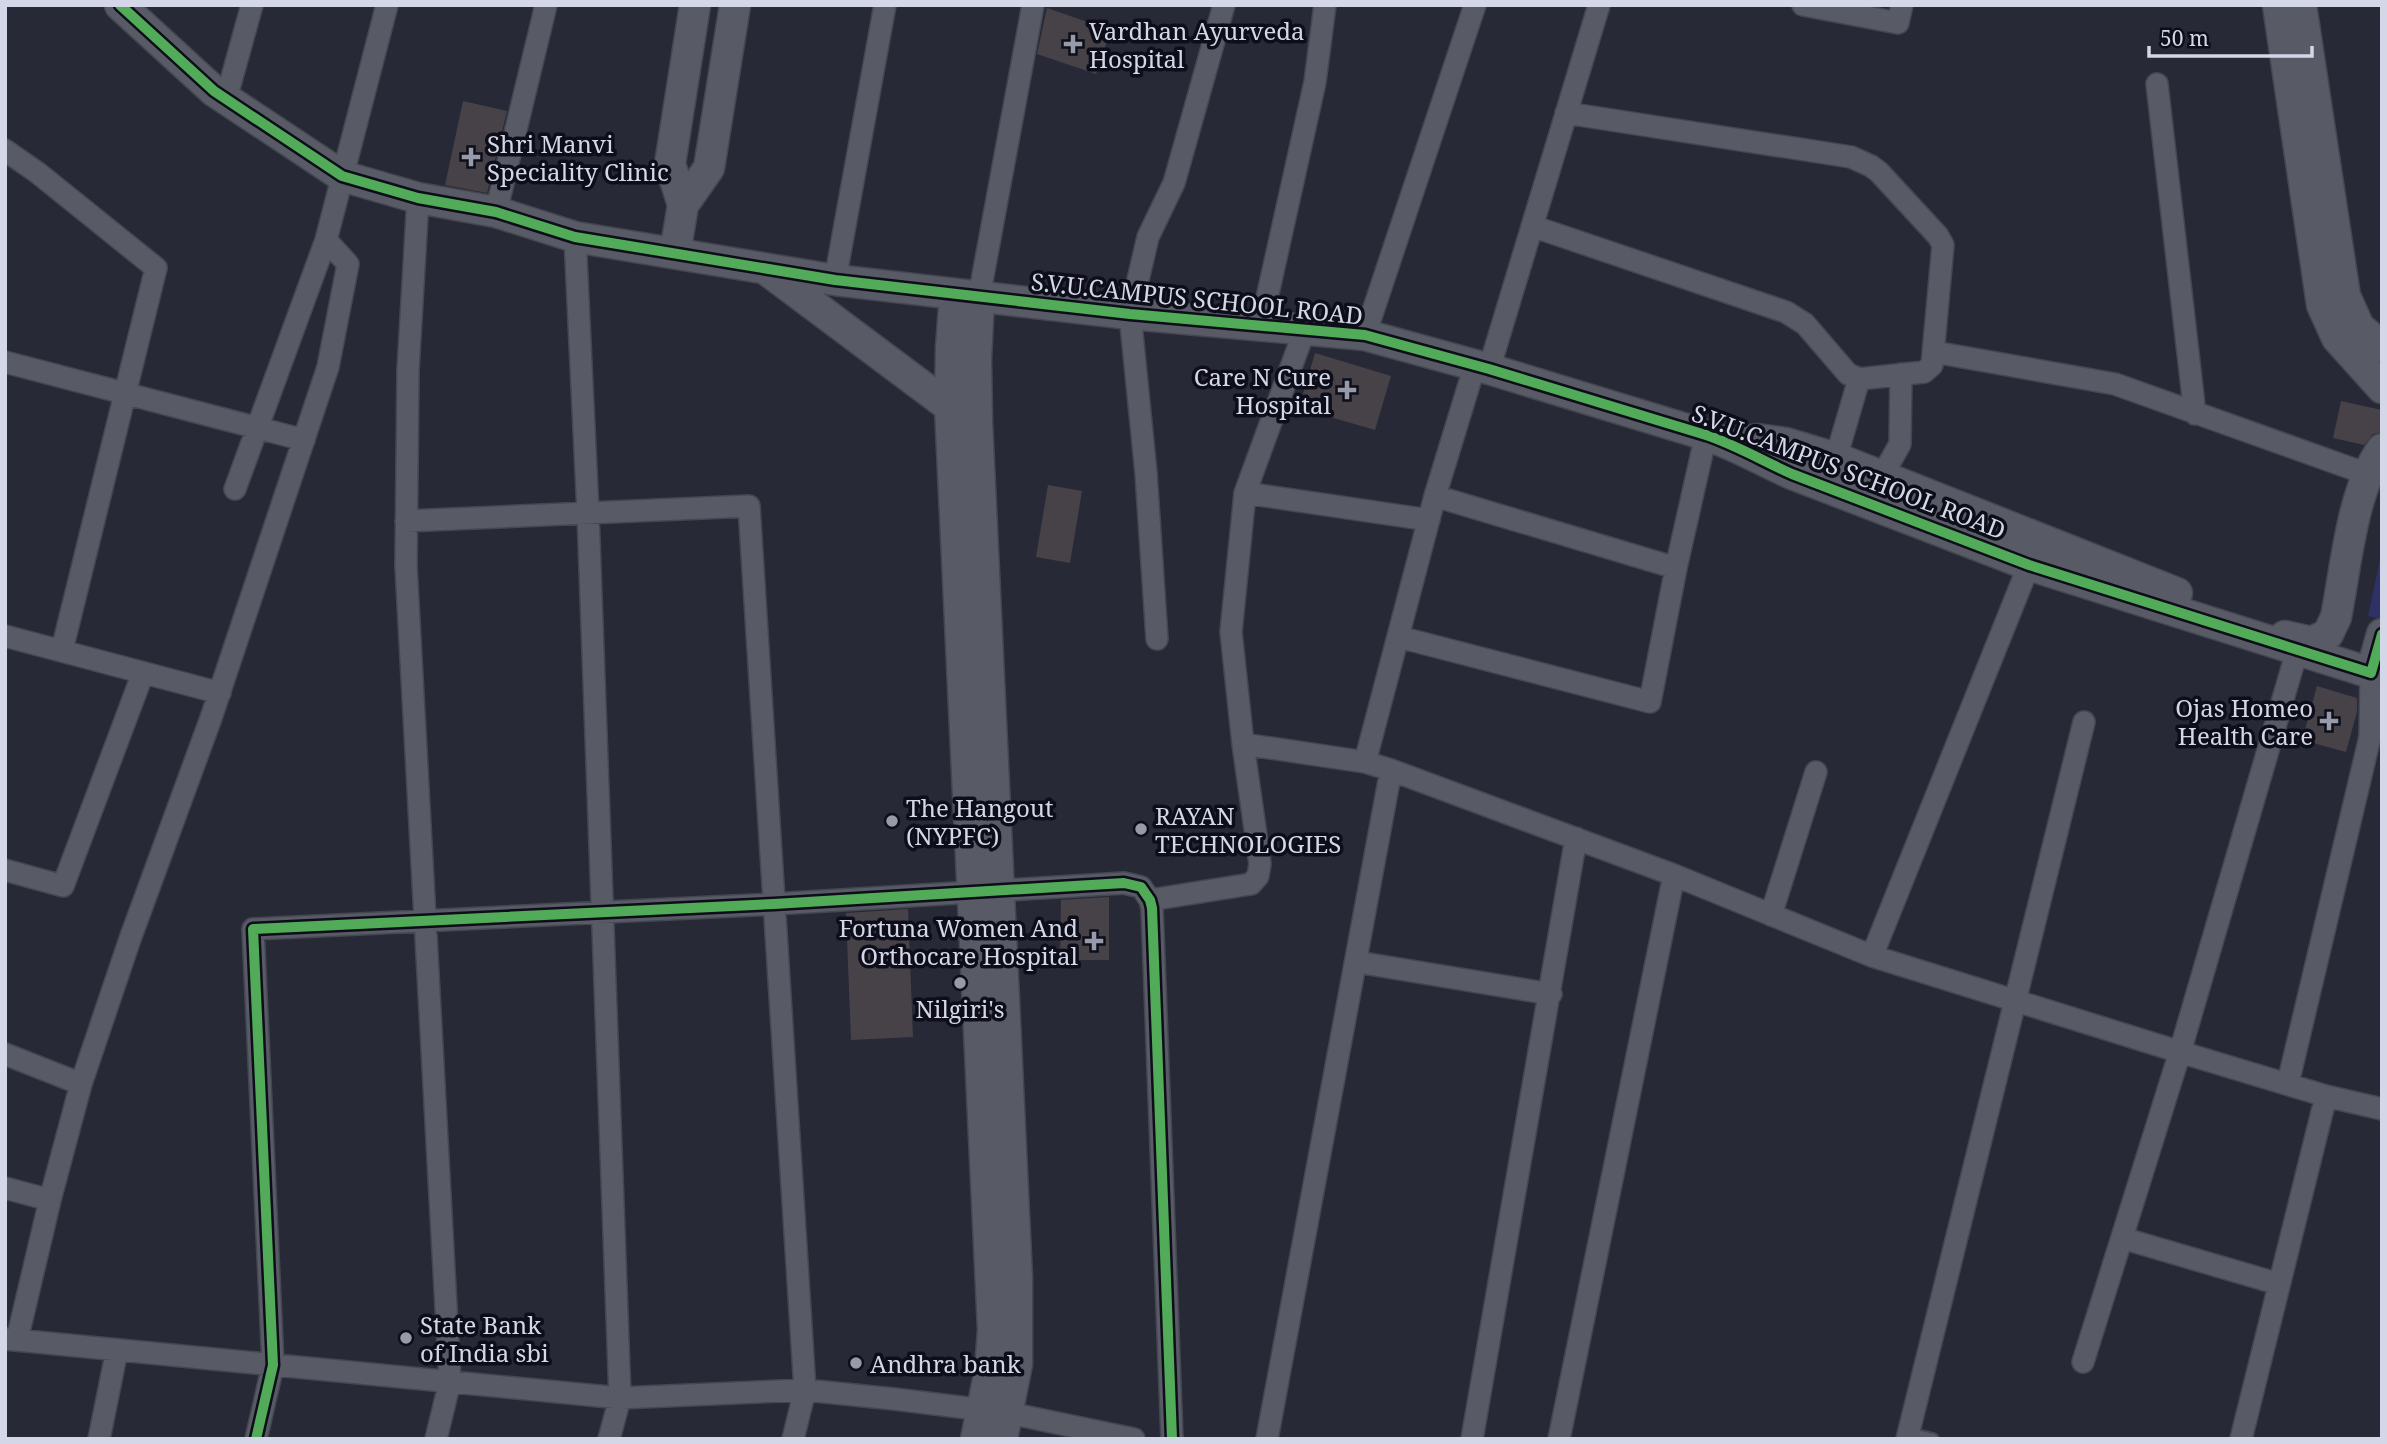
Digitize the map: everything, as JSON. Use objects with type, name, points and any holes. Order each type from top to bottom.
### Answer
[{"type":"street","name":"S.V.U.CAMPUS SCHOOL ROAD","points":[[120,5],[214,91],[342,176],[418,198],[496,212],[575,237],[835,280],[1130,314],[1364,335],[1482,367],[1720,440],[1792,474],[2029,565],[2371,673]]},
{"type":"street","points":[[226,99],[252,5]]},
{"type":"street","points":[[235,489],[326,240],[387,5]]},
{"type":"street","points":[[496,212],[546,5]]},
{"type":"street","points":[[683,205],[670,164],[695,5]]},
{"type":"street","points":[[675,253],[683,205],[709,168],[735,5]]},
{"type":"street","points":[[835,280],[885,5]]},
{"type":"street","points":[[987,891],[950,407],[951,348],[967,295],[1033,5]]},
{"type":"street","points":[[1157,639],[1146,473],[1130,314],[1148,237],[1174,183],[1224,5]]},
{"type":"street","points":[[1261,325],[1315,82],[1325,5]]},
{"type":"street","points":[[1364,335],[1475,5]]},
{"type":"street","points":[[1365,762],[1435,496],[1532,226],[1599,5]]},
{"type":"street","points":[[1803,5],[1898,23],[1902,5]]},
{"type":"street","points":[[2278,5],[2322,304],[2337,338],[2382,388]]},
{"type":"street","points":[[2301,5],[2345,296],[2359,327],[2382,346]]},
{"type":"street","points":[[2157,84],[2195,414]]},
{"type":"street","points":[[1532,226],[1786,312],[1805,324],[1848,374],[1858,379],[1924,372],[1932,365],[1943,245],[1938,236],[1871,166],[1851,157],[1566,113]]},
{"type":"street","points":[[5,150],[38,173],[156,268],[62,650]]},
{"type":"street","points":[[418,198],[408,370],[406,566],[450,1381],[436,1439]]},
{"type":"street","points":[[575,237],[588,513],[620,1398],[609,1439]]},
{"type":"street","points":[[326,240],[348,264],[328,367],[220,694],[130,939],[81,1084],[11,1340],[620,1398],[805,1390],[894,1398],[993,1426],[1134,1439]]},
{"type":"street","points":[[763,267],[950,407]]},
{"type":"street","points":[[967,295],[976,359],[987,891],[993,1330],[990,1370],[993,1426]]},
{"type":"street","points":[[1150,900],[1251,884],[1258,876],[1259,852],[1243,744],[1231,632],[1245,493],[1305,329]]},
{"type":"street","points":[[1934,352],[2115,384],[2195,414],[2374,461]]},
{"type":"street","points":[[5,362],[304,440]]},
{"type":"street","points":[[1882,476],[1900,444],[1901,374]]},
{"type":"street","points":[[1836,458],[1858,379]]},
{"type":"street","name":"S.V.U.CAMPUS SCHOOL ROAD","points":[[1720,440],[1757,439],[1786,443],[1836,458],[2291,639],[2312,642],[2328,634],[2336,617],[2359,497],[2374,461]]},
{"type":"street","points":[[1399,638],[1650,702],[1676,568],[1720,440]]},
{"type":"street","points":[[1245,493],[1429,520]]},
{"type":"street","points":[[1435,496],[1676,568]]},
{"type":"street","points":[[406,522],[749,506],[805,1390],[793,1439]]},
{"type":"street","points":[[1872,956],[2029,565]]},
{"type":"street","points":[[2288,1083],[2370,737],[2371,673],[2382,634]]},
{"type":"street","points":[[5,636],[220,694]]},
{"type":"street","points":[[2083,1362],[2180,1052],[2297,651]]},
{"type":"street","points":[[5,870],[63,886],[143,673]]},
{"type":"street","points":[[1908,1436],[2084,723]]},
{"type":"street","points":[[1243,744],[1365,762],[1391,770],[1674,875],[1872,956],[2326,1096],[2382,1109]]},
{"type":"street","points":[[1267,1439],[1391,770]]},
{"type":"street","points":[[1771,915],[1816,772]]},
{"type":"street","points":[[1472,1439],[1576,838]]},
{"type":"street","points":[[1559,1439],[1674,875]]},
{"type":"street","points":[[256,1439],[273,1365],[253,929],[774,904],[1124,883],[1140,887],[1150,900],[1172,1439]]},
{"type":"street","points":[[1357,962],[1550,994]]},
{"type":"street","points":[[5,1054],[81,1084]]},
{"type":"street","points":[[2241,1439],[2326,1096]]},
{"type":"street","points":[[5,1188],[50,1200]]},
{"type":"street","points":[[2122,1238],[2279,1284]]},
{"type":"street","points":[[99,1439],[117,1350]]},
{"type":"lane","points":[[1908,1436],[1933,1439]]},
{"type":"shaded area","points":[[2382,550],[2382,619],[2368,616]]},
{"type":"building","points":[[1047,8],[1111,30],[1096,74],[1037,54]]},
{"type":"building","points":[[463,101],[507,111],[487,193],[445,185]]},
{"type":"building","points":[[1315,353],[1391,376],[1375,430],[1299,408]]},
{"type":"building","points":[[2341,401],[2382,410],[2382,432],[2373,434],[2364,445],[2333,438]]},
{"type":"building","points":[[1048,485],[1082,491],[1070,563],[1036,557]]},
{"type":"building","points":[[2317,686],[2357,698],[2357,712],[2346,752],[2302,740]]},
{"type":"building","points":[[1109,897],[1109,960],[1060,960],[1061,900]]},
{"type":"building","points":[[908,909],[913,1037],[851,1040],[846,913]]},
{"type":"cycle path","points":[[120,5],[214,91],[342,176],[418,198],[496,212],[575,237],[835,280],[1130,314],[1365,335],[1489,369],[1706,435],[1792,474],[2029,565],[2371,673],[2382,634]]},
{"type":"cycle path","points":[[256,1439],[273,1365],[253,929],[774,904],[1124,883],[1141,887],[1152,908],[1172,1439]]},
{"type":"place","name":"Vardhan Ayurveda Hospital","points":[[1073,44]]},
{"type":"place","name":"Shri Manvi Speciality Clinic","points":[[471,157]]},
{"type":"place","name":"Care N Cure Hospital","points":[[1347,390]]},
{"type":"place","name":"Ojas Homeo Health Care","points":[[2329,721]]},
{"type":"place","name":"The Hangout (NYPFC)","points":[[892,821]]},
{"type":"place","name":"RAYAN TECHNOLOGIES","points":[[1141,829]]},
{"type":"place","name":"Fortuna Women And Orthocare Hospital","points":[[1094,941]]},
{"type":"place","name":"Nilgiri's","points":[[960,983]]},
{"type":"place","name":"State Bank of India sbi","points":[[406,1338]]},
{"type":"place","name":"Andhra bank","points":[[856,1363]]}]
